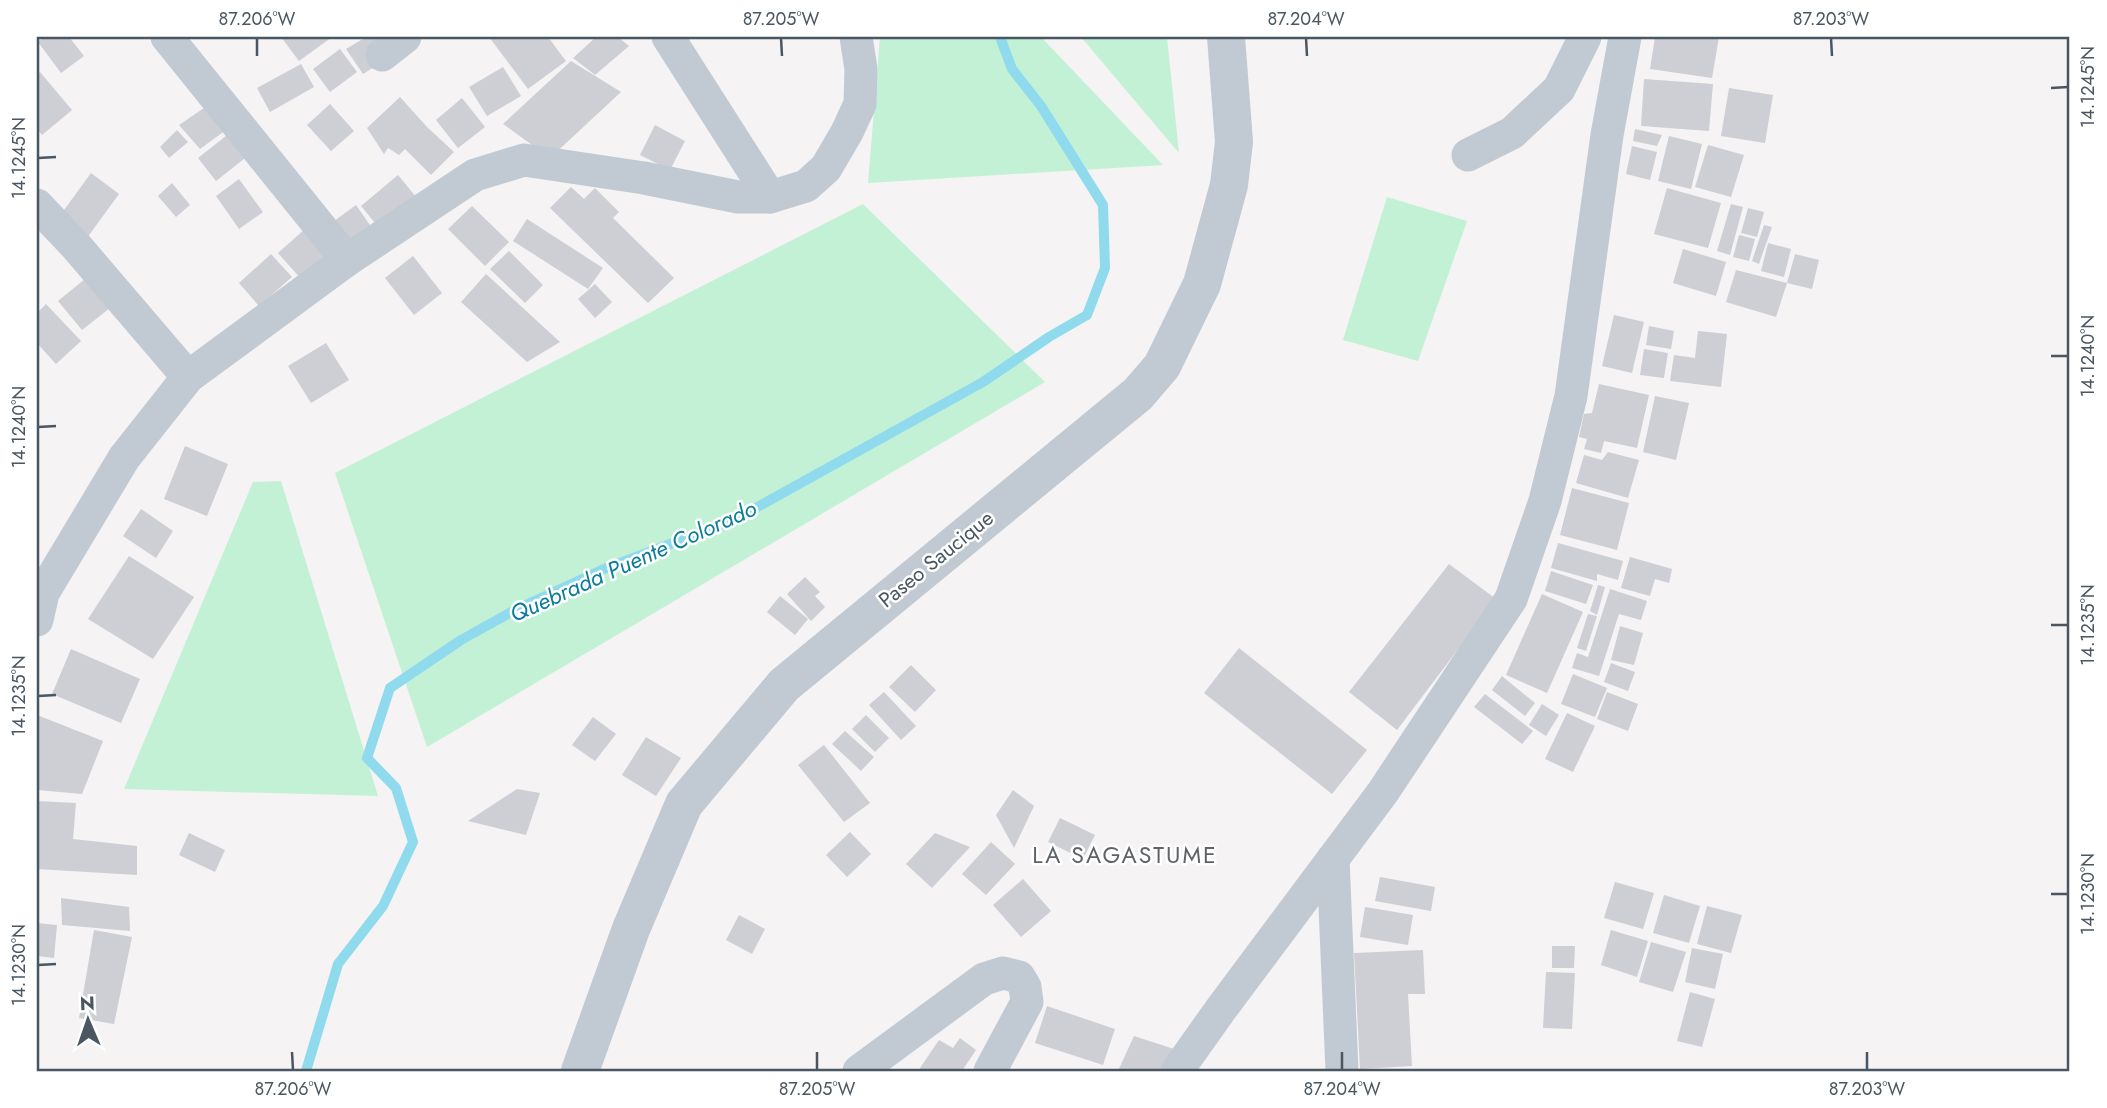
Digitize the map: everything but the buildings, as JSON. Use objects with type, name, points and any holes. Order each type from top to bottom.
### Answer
[{"type":"street","points":[[167,37],[347,260]]},
{"type":"street","points":[[668,37],[770,197]]},
{"type":"street","points":[[39,602],[124,458],[188,377],[347,260],[475,175],[524,160],[643,178],[738,197],[770,197],[806,186],[826,168],[860,104],[861,69],[856,37]]},
{"type":"street","name":"Paseo Saucique","points":[[580,1071],[631,929],[684,804],[783,685],[1138,394],[1162,366],[1202,284],[1229,185],[1234,142],[1226,37]]},
{"type":"street","points":[[1468,155],[1512,133],[1559,89],[1585,37]]},
{"type":"street","points":[[1177,1071],[1398,769],[1511,599],[1545,501],[1571,396],[1607,135],[1625,37]]},
{"type":"street","points":[[37,205],[76,246],[188,377]]},
{"type":"street","points":[[1333,859],[1342,1071]]},
{"type":"street","points":[[859,1071],[984,979],[1003,973],[1019,977],[1027,1002],[990,1071]]},
{"type":"green space","points":[[880,37],[1041,37],[1163,165],[868,183]]},
{"type":"green space","points":[[1081,37],[1167,37],[1179,153]]},
{"type":"green space","points":[[1387,197],[1467,221],[1418,361],[1343,340]]},
{"type":"green space","points":[[863,204],[1045,382],[427,747],[335,473]]},
{"type":"green space","points":[[281,481],[378,796],[124,789],[253,482]]},
{"type":"waterway","name":"Quebrada Puente Colorado","points":[[306,1071],[338,964],[383,906],[413,842],[396,788],[367,758],[390,688],[461,640],[513,611],[604,569],[734,520],[983,382],[1087,315],[1105,268],[1103,205],[1041,106],[1012,69],[1000,37]]},
{"type":"district","name":"LA SAGASTUME","points":[[1125,855]]}]
